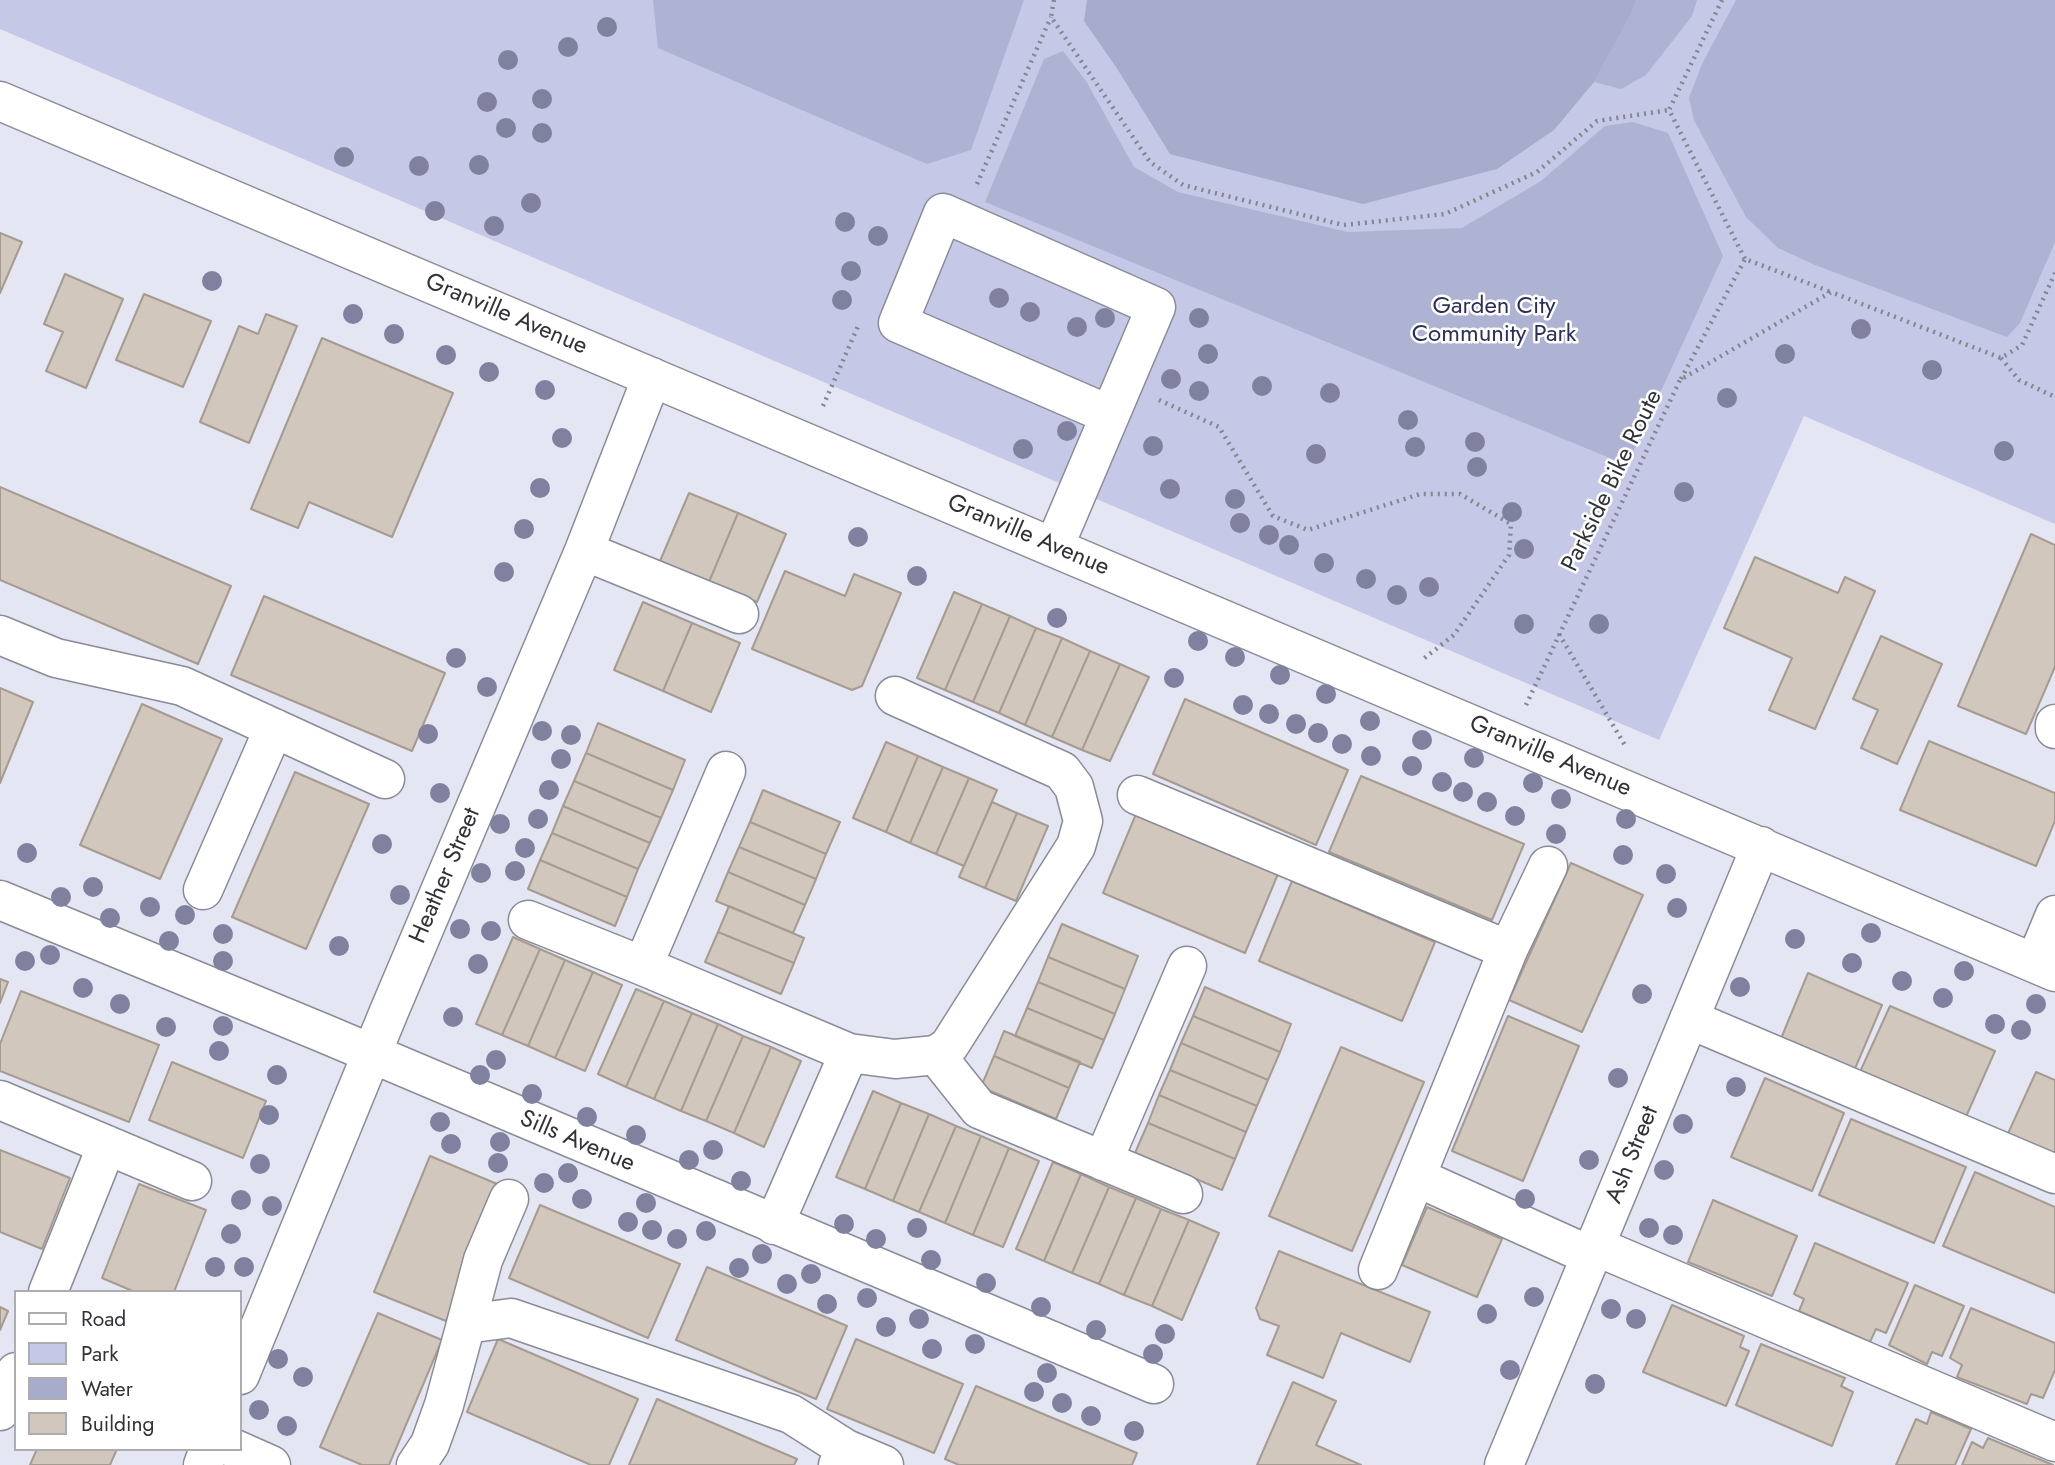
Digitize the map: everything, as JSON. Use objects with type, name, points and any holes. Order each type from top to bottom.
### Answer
[{"type":"street","name":"Granville Avenue","points":[[0,101],[2045,967]]},
{"type":"street","points":[[1054,547],[1156,307],[943,213],[898,323],[1116,399]]},
{"type":"street","name":"Heather Street","points":[[242,1371],[584,551],[652,377]]},
{"type":"street","points":[[584,551],[739,614]]},
{"type":"street","points":[[0,635],[56,658],[182,686],[385,779]]},
{"type":"street","points":[[528,920],[849,1053],[895,1059],[936,1055],[948,1046],[1076,846],[1083,821],[1074,787],[1062,771],[895,696]]},
{"type":"street","points":[[203,890],[274,728]]},
{"type":"street","points":[[643,966],[726,771]]},
{"type":"street","points":[[1137,795],[1508,950]]},
{"type":"street","name":"Ash Street","points":[[1504,1465],[1761,846]]},
{"type":"street","points":[[1378,1270],[1508,950],[1548,866]]},
{"type":"street","name":"Sills Avenue","points":[[0,900],[1154,1384]]},
{"type":"street","points":[[2045,967],[2055,915]]},
{"type":"street","points":[[1103,1161],[1187,966]]},
{"type":"street","points":[[1689,1019],[2055,1174]]},
{"type":"street","points":[[774,1225],[849,1053]]},
{"type":"street","points":[[936,1055],[979,1110],[1183,1194]]},
{"type":"street","points":[[0,1100],[192,1181]]},
{"type":"street","points":[[49,1290],[107,1145]]},
{"type":"street","points":[[1416,1177],[2055,1442]]},
{"type":"street","points":[[416,1465],[430,1444],[483,1260],[509,1199]]},
{"type":"street","points":[[466,1324],[511,1318],[791,1414],[842,1457],[884,1465]]},
{"type":"street","points":[[0,1411],[14,1377]]},
{"type":"street","points":[[240,1451],[271,1465]]},
{"type":"path","points":[[1054,0],[1051,17],[1150,162],[1183,185],[1343,225],[1445,215],[1536,172],[1597,121],[1669,110]]},
{"type":"path","points":[[1669,110],[1722,0]]},
{"type":"path","points":[[1669,110],[1745,259],[2001,358],[2019,380],[2055,397]]},
{"type":"path","points":[[1680,380],[1745,259]]},
{"type":"path","points":[[2001,358],[2022,345],[2055,273]]},
{"type":"path","name":"Parkside Bike Route","points":[[1511,740],[1680,380],[1831,292]]},
{"type":"path","points":[[1116,399],[1219,427],[1273,516],[1308,530],[1420,494],[1460,494],[1511,524],[1509,555],[1474,609],[1454,635],[1415,665]]},
{"type":"path","points":[[1559,634],[1629,751]]},
{"type":"green space","name":"Garden City Community Park","points":[[0,0],[2055,0],[2055,524],[1804,416],[1659,740],[0,29]]},
{"type":"green space","points":[[653,0],[1024,0],[971,150],[927,164],[658,48]]},
{"type":"green space","points":[[1636,0],[1697,0],[1692,16],[1646,75],[1621,89],[1594,82],[1631,14]]},
{"type":"green space","points":[[1736,0],[2055,0],[2055,242],[2020,323],[2007,337],[1815,265],[1778,248],[1746,217],[1694,120],[1689,98],[1702,64]]},
{"type":"green space","points":[[1063,51],[1086,81],[1134,167],[1178,192],[1348,232],[1462,228],[1541,181],[1605,126],[1633,122],[1668,133],[1723,256],[1627,465],[985,202],[1044,59]]},
{"type":"water","points":[[1087,0],[1636,0],[1594,82],[1554,130],[1497,169],[1363,204],[1170,154],[1084,21]]},
{"type":"building","points":[[0,233],[22,242],[0,293]]},
{"type":"building","points":[[65,274],[123,299],[86,388],[46,371],[63,332],[44,324]]},
{"type":"building","points":[[144,294],[211,321],[183,387],[116,360]]},
{"type":"building","points":[[266,314],[297,326],[249,443],[200,422],[239,326],[258,334]]},
{"type":"building","points":[[322,338],[453,393],[392,537],[309,502],[298,528],[251,509]]},
{"type":"building","points":[[0,487],[231,586],[198,664],[0,580]]},
{"type":"building","points":[[689,493],[738,513],[709,582],[660,561]]},
{"type":"building","points":[[738,513],[786,534],[757,602],[709,582]]},
{"type":"building","points":[[2031,534],[2055,545],[2055,667],[2026,734],[1958,706]]},
{"type":"building","points":[[1755,557],[1838,593],[1845,577],[1875,591],[1815,729],[1769,710],[1792,658],[1724,628]]},
{"type":"building","points":[[785,571],[845,596],[854,574],[901,593],[862,686],[852,690],[752,649]]},
{"type":"building","points":[[954,592],[982,604],[945,690],[917,678]]},
{"type":"building","points":[[264,596],[445,673],[412,751],[231,675]]},
{"type":"building","points":[[643,602],[692,623],[663,691],[614,670]]},
{"type":"building","points":[[982,604],[1010,616],[973,702],[945,690]]},
{"type":"building","points":[[1010,616],[1036,628],[999,713],[973,702]]},
{"type":"building","points":[[692,623],[740,643],[711,712],[663,691]]},
{"type":"building","points":[[1036,628],[1062,638],[1025,725],[999,713]]},
{"type":"building","points":[[1881,636],[1942,664],[1897,764],[1861,748],[1878,710],[1853,699]]},
{"type":"building","points":[[1062,638],[1090,651],[1052,737],[1025,725]]},
{"type":"building","points":[[1090,651],[1120,664],[1082,750],[1052,737]]},
{"type":"building","points":[[1120,664],[1149,677],[1110,761],[1082,750]]},
{"type":"building","points":[[0,688],[33,702],[0,783]]},
{"type":"building","points":[[1185,699],[1348,770],[1316,845],[1153,774]]},
{"type":"building","points":[[142,704],[222,739],[160,879],[80,845]]},
{"type":"building","points":[[598,723],[685,760],[673,790],[586,753]]},
{"type":"building","points":[[1929,741],[2055,793],[2055,821],[2036,866],[1900,810]]},
{"type":"building","points":[[886,742],[918,756],[886,832],[853,818]]},
{"type":"building","points":[[586,753],[673,790],[661,818],[574,781]]},
{"type":"building","points":[[918,756],[943,767],[910,843],[886,832]]},
{"type":"building","points":[[943,767],[969,778],[936,854],[910,843]]},
{"type":"building","points":[[295,772],[369,804],[306,949],[232,917]]},
{"type":"building","points":[[1361,776],[1524,844],[1492,920],[1329,852]]},
{"type":"building","points":[[969,778],[997,790],[964,866],[936,854]]},
{"type":"building","points":[[574,781],[661,818],[650,843],[563,806]]},
{"type":"building","points":[[763,790],[840,822],[826,854],[750,822]]},
{"type":"building","points":[[992,802],[1017,813],[985,888],[959,877]]},
{"type":"building","points":[[563,806],[650,843],[638,869],[552,833]]},
{"type":"building","points":[[1017,813],[1048,826],[1016,901],[985,888]]},
{"type":"building","points":[[1136,814],[1278,874],[1245,953],[1103,893]]},
{"type":"building","points":[[750,822],[826,854],[816,879],[739,847]]},
{"type":"building","points":[[552,833],[638,869],[627,897],[540,860]]},
{"type":"building","points":[[739,847],[816,879],[805,905],[728,872]]},
{"type":"building","points":[[540,860],[627,897],[615,926],[528,889]]},
{"type":"building","points":[[1571,863],[1643,895],[1582,1032],[1509,1000]]},
{"type":"building","points":[[728,872],[805,905],[793,933],[716,901]]},
{"type":"building","points":[[1292,881],[1435,942],[1402,1021],[1259,961]]},
{"type":"building","points":[[729,906],[804,938],[794,963],[718,932]]},
{"type":"building","points":[[1062,924],[1138,956],[1125,989],[1048,957]]},
{"type":"building","points":[[718,932],[794,963],[781,994],[705,962]]},
{"type":"building","points":[[513,937],[540,949],[502,1035],[476,1024]]},
{"type":"building","points":[[540,949],[565,960],[528,1046],[502,1035]]},
{"type":"building","points":[[1048,957],[1125,989],[1115,1014],[1038,982]]},
{"type":"building","points":[[565,960],[593,972],[555,1058],[528,1046]]},
{"type":"building","points":[[593,972],[622,985],[585,1071],[555,1058]]},
{"type":"building","points":[[1808,973],[1882,1005],[1854,1071],[1780,1041]]},
{"type":"building","points":[[0,979],[8,982],[0,1003]]},
{"type":"building","points":[[1038,982],[1115,1014],[1104,1040],[1027,1008]]},
{"type":"building","points":[[1205,987],[1291,1024],[1280,1052],[1193,1016]]},
{"type":"building","points":[[636,989],[664,1001],[626,1087],[598,1074]]},
{"type":"building","points":[[21,991],[159,1045],[129,1122],[0,1071],[0,1044]]},
{"type":"building","points":[[664,1001],[692,1013],[654,1099],[626,1087]]},
{"type":"building","points":[[1890,1006],[1995,1051],[1965,1119],[1859,1074]]},
{"type":"building","points":[[1027,1008],[1104,1040],[1092,1068],[1015,1036]]},
{"type":"building","points":[[692,1013],[718,1024],[681,1111],[654,1099]]},
{"type":"building","points":[[1193,1016],[1280,1052],[1268,1080],[1181,1043]]},
{"type":"building","points":[[1508,1016],[1579,1046],[1523,1181],[1452,1151]]},
{"type":"building","points":[[718,1024],[743,1036],[706,1121],[681,1111]]},
{"type":"building","points":[[1004,1031],[1080,1062],[1069,1088],[994,1056]]},
{"type":"building","points":[[743,1036],[771,1047],[734,1133],[706,1121]]},
{"type":"building","points":[[1181,1043],[1268,1080],[1257,1106],[1170,1070]]},
{"type":"building","points":[[771,1047],[801,1061],[764,1147],[734,1133]]},
{"type":"building","points":[[1341,1047],[1424,1082],[1352,1251],[1269,1216]]},
{"type":"building","points":[[994,1056],[1069,1088],[1056,1119],[981,1087]]},
{"type":"building","points":[[172,1062],[266,1101],[243,1158],[149,1120]]},
{"type":"building","points":[[1170,1070],[1257,1106],[1246,1132],[1159,1095]]},
{"type":"building","points":[[2036,1072],[2055,1080],[2055,1159],[2005,1140]]},
{"type":"building","points":[[1765,1078],[1844,1113],[1812,1191],[1731,1157]]},
{"type":"building","points":[[873,1091],[901,1103],[865,1189],[836,1177]]},
{"type":"building","points":[[1159,1095],[1246,1132],[1235,1159],[1148,1123]]},
{"type":"building","points":[[901,1103],[929,1114],[893,1201],[865,1189]]},
{"type":"building","points":[[929,1114],[956,1126],[919,1212],[893,1201]]},
{"type":"building","points":[[1851,1119],[1966,1167],[1934,1243],[1819,1195]]},
{"type":"building","points":[[1148,1123],[1235,1159],[1222,1190],[1135,1153]]},
{"type":"building","points":[[956,1126],[981,1136],[945,1223],[919,1212]]},
{"type":"building","points":[[981,1136],[1009,1148],[973,1235],[945,1223]]},
{"type":"building","points":[[1009,1148],[1039,1161],[1003,1247],[973,1235]]},
{"type":"building","points":[[0,1150],[70,1178],[42,1249],[0,1232]]},
{"type":"building","points":[[430,1156],[502,1186],[446,1321],[374,1292]]},
{"type":"building","points":[[1053,1162],[1081,1174],[1044,1261],[1016,1249]]},
{"type":"building","points":[[1975,1172],[2055,1207],[2055,1293],[1943,1246]]},
{"type":"building","points":[[1081,1174],[1109,1187],[1072,1273],[1044,1261]]},
{"type":"building","points":[[139,1184],[206,1210],[175,1290],[130,1290],[102,1278]]},
{"type":"building","points":[[1109,1187],[1136,1198],[1099,1284],[1072,1273]]},
{"type":"building","points":[[1136,1198],[1161,1209],[1124,1295],[1099,1284]]},
{"type":"building","points":[[1713,1200],[1797,1236],[1772,1296],[1688,1262]]},
{"type":"building","points":[[540,1205],[680,1264],[648,1338],[509,1278]]},
{"type":"building","points":[[1427,1207],[1502,1239],[1477,1297],[1402,1265]]},
{"type":"building","points":[[1161,1209],[1189,1220],[1152,1306],[1124,1295]]},
{"type":"building","points":[[1189,1220],[1219,1233],[1182,1320],[1152,1306]]},
{"type":"building","points":[[1815,1243],[1908,1283],[1886,1333],[1876,1329],[1870,1342],[1799,1311],[1804,1299],[1794,1294]]},
{"type":"building","points":[[1279,1251],[1430,1312],[1410,1362],[1341,1333],[1323,1378],[1267,1355],[1279,1326],[1260,1319],[1256,1308]]},
{"type":"building","points":[[707,1267],[847,1326],[816,1399],[676,1340]]},
{"type":"building","points":[[1915,1285],[1964,1306],[1942,1356],[1932,1352],[1927,1364],[1889,1345]]},
{"type":"building","points":[[1672,1305],[1744,1336],[1740,1347],[1749,1351],[1726,1406],[1643,1372]]},
{"type":"building","points":[[0,1307],[8,1311],[0,1330]]},
{"type":"building","points":[[1971,1308],[2055,1343],[2055,1370],[2043,1398],[2031,1394],[2027,1404],[1957,1377],[1962,1365],[1950,1358]]},
{"type":"building","points":[[378,1313],[442,1340],[389,1465],[362,1465],[320,1447]]},
{"type":"building","points":[[498,1339],[638,1399],[609,1465],[591,1465],[467,1412]]},
{"type":"building","points":[[856,1339],[963,1384],[934,1453],[827,1409]]},
{"type":"building","points":[[1761,1344],[1845,1378],[1841,1386],[1853,1392],[1832,1446],[1736,1405]]},
{"type":"building","points":[[1293,1382],[1336,1401],[1316,1445],[1361,1465],[1257,1465]]},
{"type":"building","points":[[976,1386],[1137,1453],[1132,1465],[959,1465],[945,1459]]},
{"type":"building","points":[[657,1399],[797,1459],[794,1465],[629,1465]]},
{"type":"building","points":[[1931,1412],[1971,1429],[1955,1465],[1896,1465],[1916,1419],[1927,1424]]},
{"type":"building","points":[[1988,1438],[2053,1465],[1962,1465],[1972,1442],[1983,1448]]},
{"type":"building","points":[[36,1451],[116,1451],[110,1465],[30,1465]]}]
